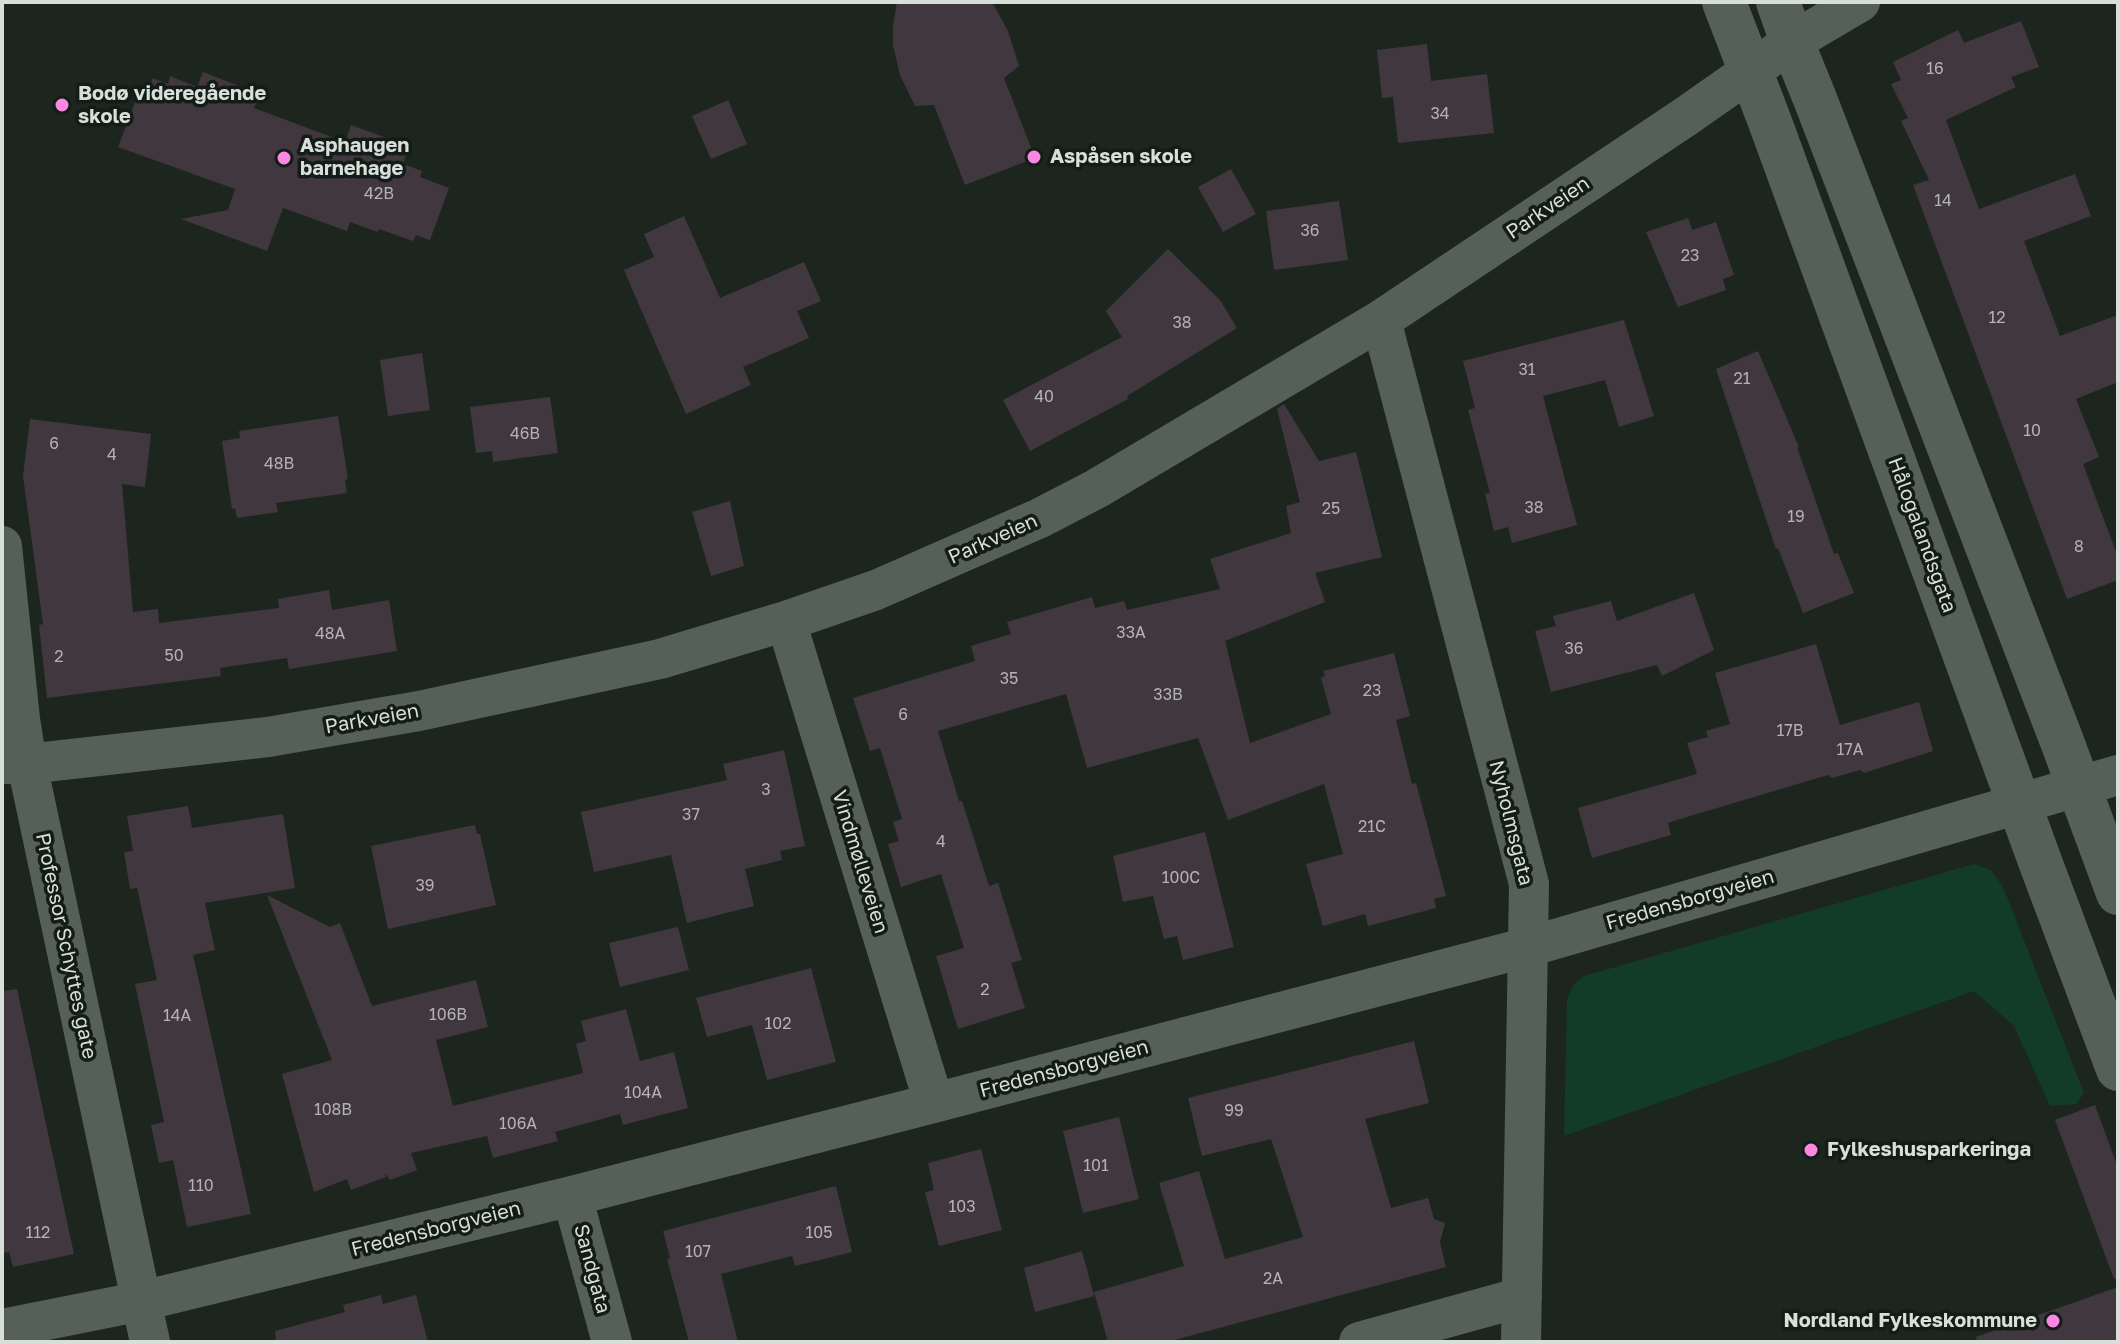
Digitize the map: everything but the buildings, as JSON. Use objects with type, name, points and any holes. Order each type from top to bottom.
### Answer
[{"type":"street","name":"Hålogalandsgata","points":[[1724,2],[2118,1069]]},
{"type":"street","name":"Parkveien","points":[[14,764],[268,737],[419,711],[660,659],[876,590],[1040,518],[1096,489],[1381,320],[1751,70],[1785,22],[1860,2]]},
{"type":"street","points":[[1785,22],[2099,781],[2118,893]]},
{"type":"street","name":"Nyholmsgata","points":[[1381,320],[1529,884],[1521,1342]]},
{"type":"street","name":"Professor Schyttes gate","points":[[2,546],[20,719],[14,764],[150,1342]]},
{"type":"street","name":"Vindmølleveien","points":[[786,621],[934,1103]]},
{"type":"street","name":"Fredensborgveien","points":[[2,1329],[142,1301],[572,1196],[934,1103],[1528,947],[2099,781]]},
{"type":"street","name":"Sandgata","points":[[572,1196],[612,1342]]},
{"type":"street","points":[[1359,1342],[1522,1297]]},
{"type":"green space","points":[[1974,864],[1991,870],[2003,887],[2084,1093],[2076,1104],[2050,1106],[2014,1026],[1974,991],[1564,1136],[1567,999],[1574,984],[1584,976]]},
{"type":"place","name":"Bodø videregående skole","points":[[62,105]]},
{"type":"place","name":"Aspåsen skole","points":[[1034,157]]},
{"type":"place","name":"Asphaugen barnehage","points":[[284,158]]},
{"type":"place","name":"Fylkeshusparkeringa","points":[[1811,1150]]},
{"type":"place","name":"Nordland Fylkeskommune","points":[[2053,1321]]}]
